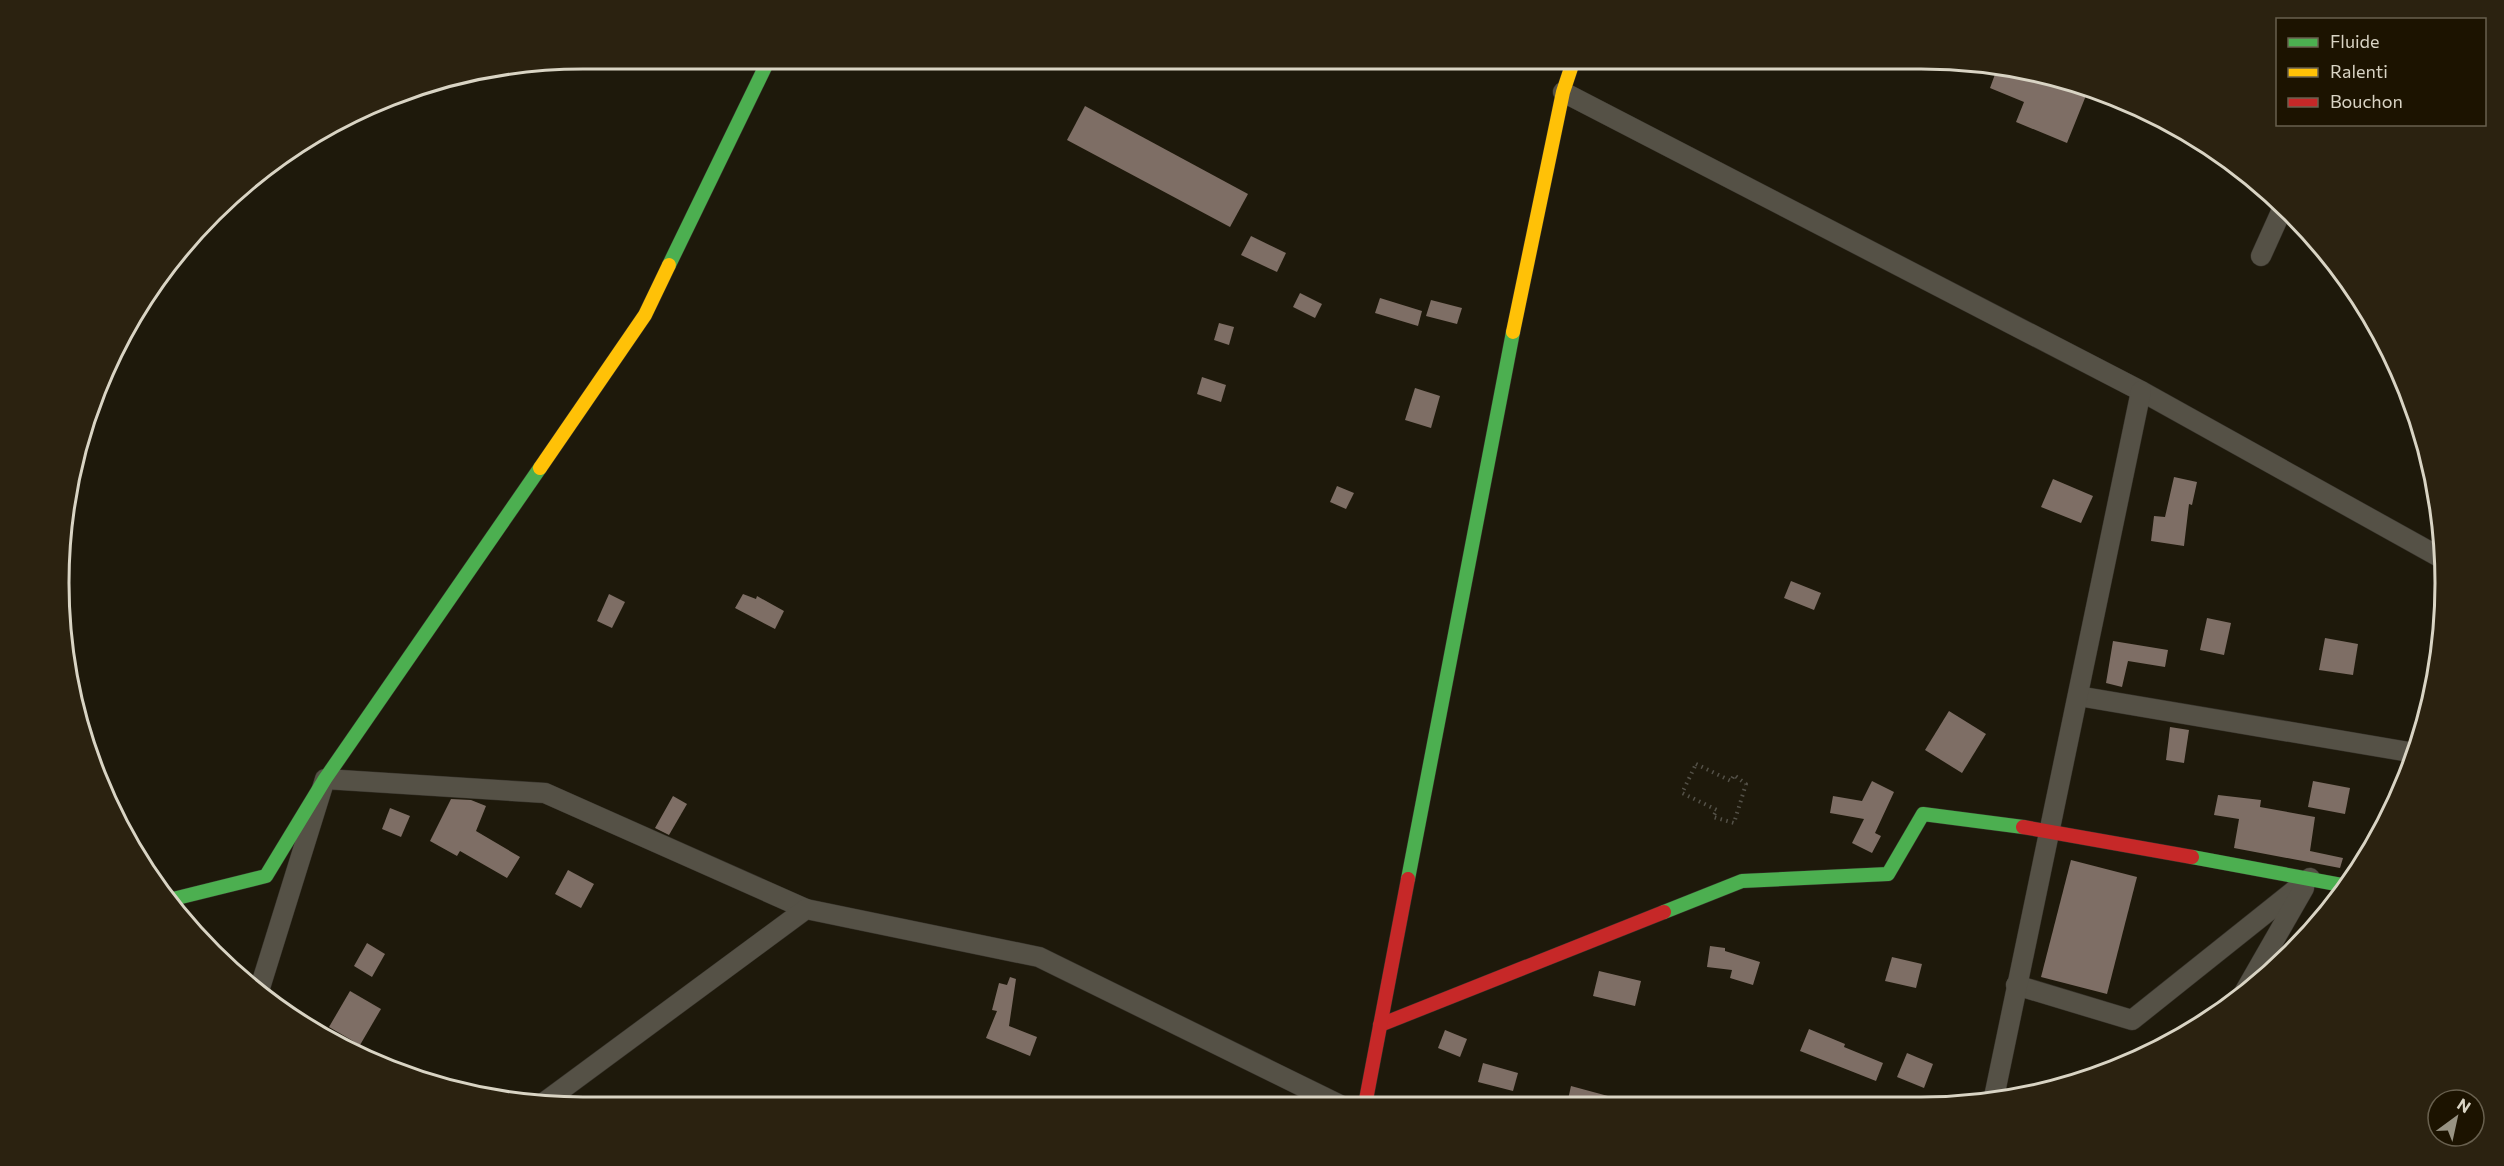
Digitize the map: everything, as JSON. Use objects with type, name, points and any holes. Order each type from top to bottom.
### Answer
[{"type":"street","points":[[177,898],[266,876],[325,778],[645,315],[764,69]]},
{"type":"street","points":[[1366,1097],[1526,264],[1563,92],[1570,69]]},
{"type":"street","points":[[1563,92],[2140,391],[2434,554]]},
{"type":"street","points":[[2261,256],[2280,216]]},
{"type":"street","points":[[1995,1092],[2140,391]]},
{"type":"street","points":[[2078,696],[2407,752]]},
{"type":"street","points":[[325,778],[545,793],[806,909],[1039,957],[1324,1097]]},
{"type":"street","points":[[261,984],[325,778]]},
{"type":"street","points":[[1380,1025],[1742,881],[1888,874],[1923,814],[2050,830],[2337,884]]},
{"type":"street","points":[[2016,986],[2132,1020],[2310,878]]},
{"type":"street","points":[[2255,973],[2310,878]]},
{"type":"street","points":[[553,1096],[806,909]]},
{"type":"path","points":[[1696,764],[1731,781],[1734,775],[1746,784],[1734,823],[1713,817],[1717,810],[1682,794],[1696,764]]},
{"type":"building","points":[[1995,74],[2086,96],[2067,143],[2016,122],[2024,102],[1990,88]]},
{"type":"building","points":[[1085,106],[1248,194],[1230,227],[1067,140]]},
{"type":"building","points":[[1251,236],[1286,253],[1277,272],[1241,255]]},
{"type":"building","points":[[1300,293],[1322,304],[1315,318],[1293,307]]},
{"type":"building","points":[[1380,298],[1422,311],[1418,326],[1375,313]]},
{"type":"building","points":[[1431,300],[1462,308],[1457,324],[1426,316]]},
{"type":"building","points":[[1219,323],[1234,327],[1229,345],[1214,340]]},
{"type":"building","points":[[1202,377],[1226,385],[1221,402],[1197,394]]},
{"type":"building","points":[[1415,388],[1440,396],[1431,428],[1405,420]]},
{"type":"building","points":[[2174,477],[2197,482],[2192,505],[2189,504],[2184,546],[2151,541],[2154,516],[2165,517]]},
{"type":"building","points":[[2053,479],[2093,496],[2081,523],[2041,507]]},
{"type":"building","points":[[1337,486],[1354,493],[1346,509],[1330,502]]},
{"type":"building","points":[[1791,581],[1821,593],[1814,610],[1784,598]]},
{"type":"building","points":[[609,594],[625,602],[612,628],[597,621]]},
{"type":"building","points":[[743,594],[756,599],[757,596],[784,611],[775,629],[735,608]]},
{"type":"building","points":[[2207,618],[2231,623],[2224,655],[2200,650]]},
{"type":"building","points":[[2325,638],[2358,644],[2353,675],[2319,670]]},
{"type":"building","points":[[2113,641],[2168,650],[2165,667],[2128,661],[2122,687],[2106,683]]},
{"type":"building","points":[[1949,711],[1986,734],[1962,773],[1925,750]]},
{"type":"building","points":[[2170,727],[2189,730],[2184,763],[2166,760]]},
{"type":"building","points":[[1872,781],[1894,792],[1875,833],[1881,836],[1872,853],[1852,843],[1864,819],[1830,813],[1833,796],[1862,801]]},
{"type":"building","points":[[2313,781],[2350,788],[2345,814],[2308,807]]},
{"type":"building","points":[[2218,795],[2261,800],[2260,807],[2315,817],[2310,851],[2343,858],[2340,868],[2234,848],[2239,819],[2214,815]]},
{"type":"building","points":[[673,796],[687,804],[669,835],[655,828]]},
{"type":"building","points":[[451,799],[471,800],[486,806],[476,831],[520,857],[507,878],[460,851],[457,856],[430,841]]},
{"type":"building","points":[[390,808],[410,816],[401,837],[382,829]]},
{"type":"building","points":[[2071,860],[2137,877],[2107,994],[2041,977]]},
{"type":"building","points":[[568,870],[594,884],[581,908],[555,894]]},
{"type":"building","points":[[367,943],[385,954],[372,977],[354,966]]},
{"type":"building","points":[[1710,946],[1725,948],[1725,951],[1760,962],[1753,985],[1730,978],[1732,970],[1707,967]]},
{"type":"building","points":[[1892,957],[1922,964],[1916,988],[1885,981]]},
{"type":"building","points":[[1599,971],[1641,981],[1635,1006],[1593,996]]},
{"type":"building","points":[[1010,977],[1016,979],[1009,1026],[1037,1037],[1030,1056],[986,1038],[997,1011],[992,1010],[999,983],[1007,985]]},
{"type":"building","points":[[350,991],[381,1009],[360,1045],[329,1027]]},
{"type":"building","points":[[1809,1029],[1883,1063],[1876,1081],[1800,1051]]},
{"type":"building","points":[[1445,1030],[1467,1039],[1460,1057],[1438,1048]]},
{"type":"building","points":[[1907,1053],[1933,1064],[1924,1088],[1897,1077]]},
{"type":"building","points":[[1483,1063],[1518,1073],[1513,1091],[1478,1082]]},
{"type":"building","points":[[1571,1086],[1612,1097],[1569,1097]]},
{"type":"traffic: fast","points":[[669,265],[764,69]]},
{"type":"traffic: fast","points":[[1408,879],[1513,332]]},
{"type":"traffic: fast","points":[[177,898],[266,876],[325,779],[540,468]]},
{"type":"traffic: fast","points":[[1664,912],[1742,881],[1888,874],[1923,814],[2023,827]]},
{"type":"traffic: fast","points":[[2192,857],[2337,884]]},
{"type":"traffic: slow","points":[[1513,332],[1563,92],[1571,69]]},
{"type":"traffic: slow","points":[[540,468],[645,315],[669,265]]},
{"type":"traffic: jam","points":[[2023,827],[2192,857]]},
{"type":"traffic: jam","points":[[1367,1097],[1408,879]]},
{"type":"traffic: jam","points":[[1380,1025],[1664,912]]}]
